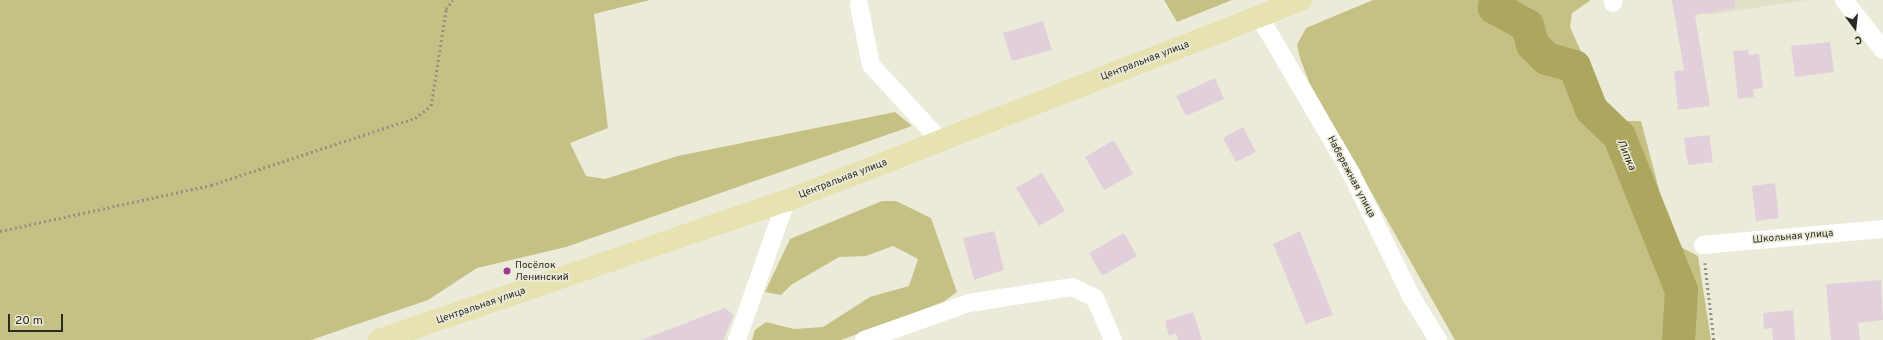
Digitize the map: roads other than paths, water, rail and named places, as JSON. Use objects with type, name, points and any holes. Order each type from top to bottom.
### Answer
[{"type":"main road","name":"Центральная улица","points":[[379,340],[786,201],[1301,0]]},
{"type":"street","points":[[1844,0],[1883,50]]},
{"type":"street","points":[[858,5],[871,65],[940,141]]},
{"type":"street","name":"Набережная улица","points":[[1259,16],[1351,172],[1412,296],[1438,340]]},
{"type":"street","points":[[738,340],[786,201]]},
{"type":"street","name":"Школьная улица","points":[[1703,245],[1883,229]]},
{"type":"street","points":[[864,340],[969,303],[1072,287],[1095,298],[1113,340]]},
{"type":"waterway","name":"Липка","points":[[1497,0],[1494,7],[1527,25],[1532,44],[1546,58],[1574,66],[1591,109],[1619,136],[1681,290],[1678,340]]},
{"type":"place","name":"Посёлок Ленинский","points":[[507,271]]}]
